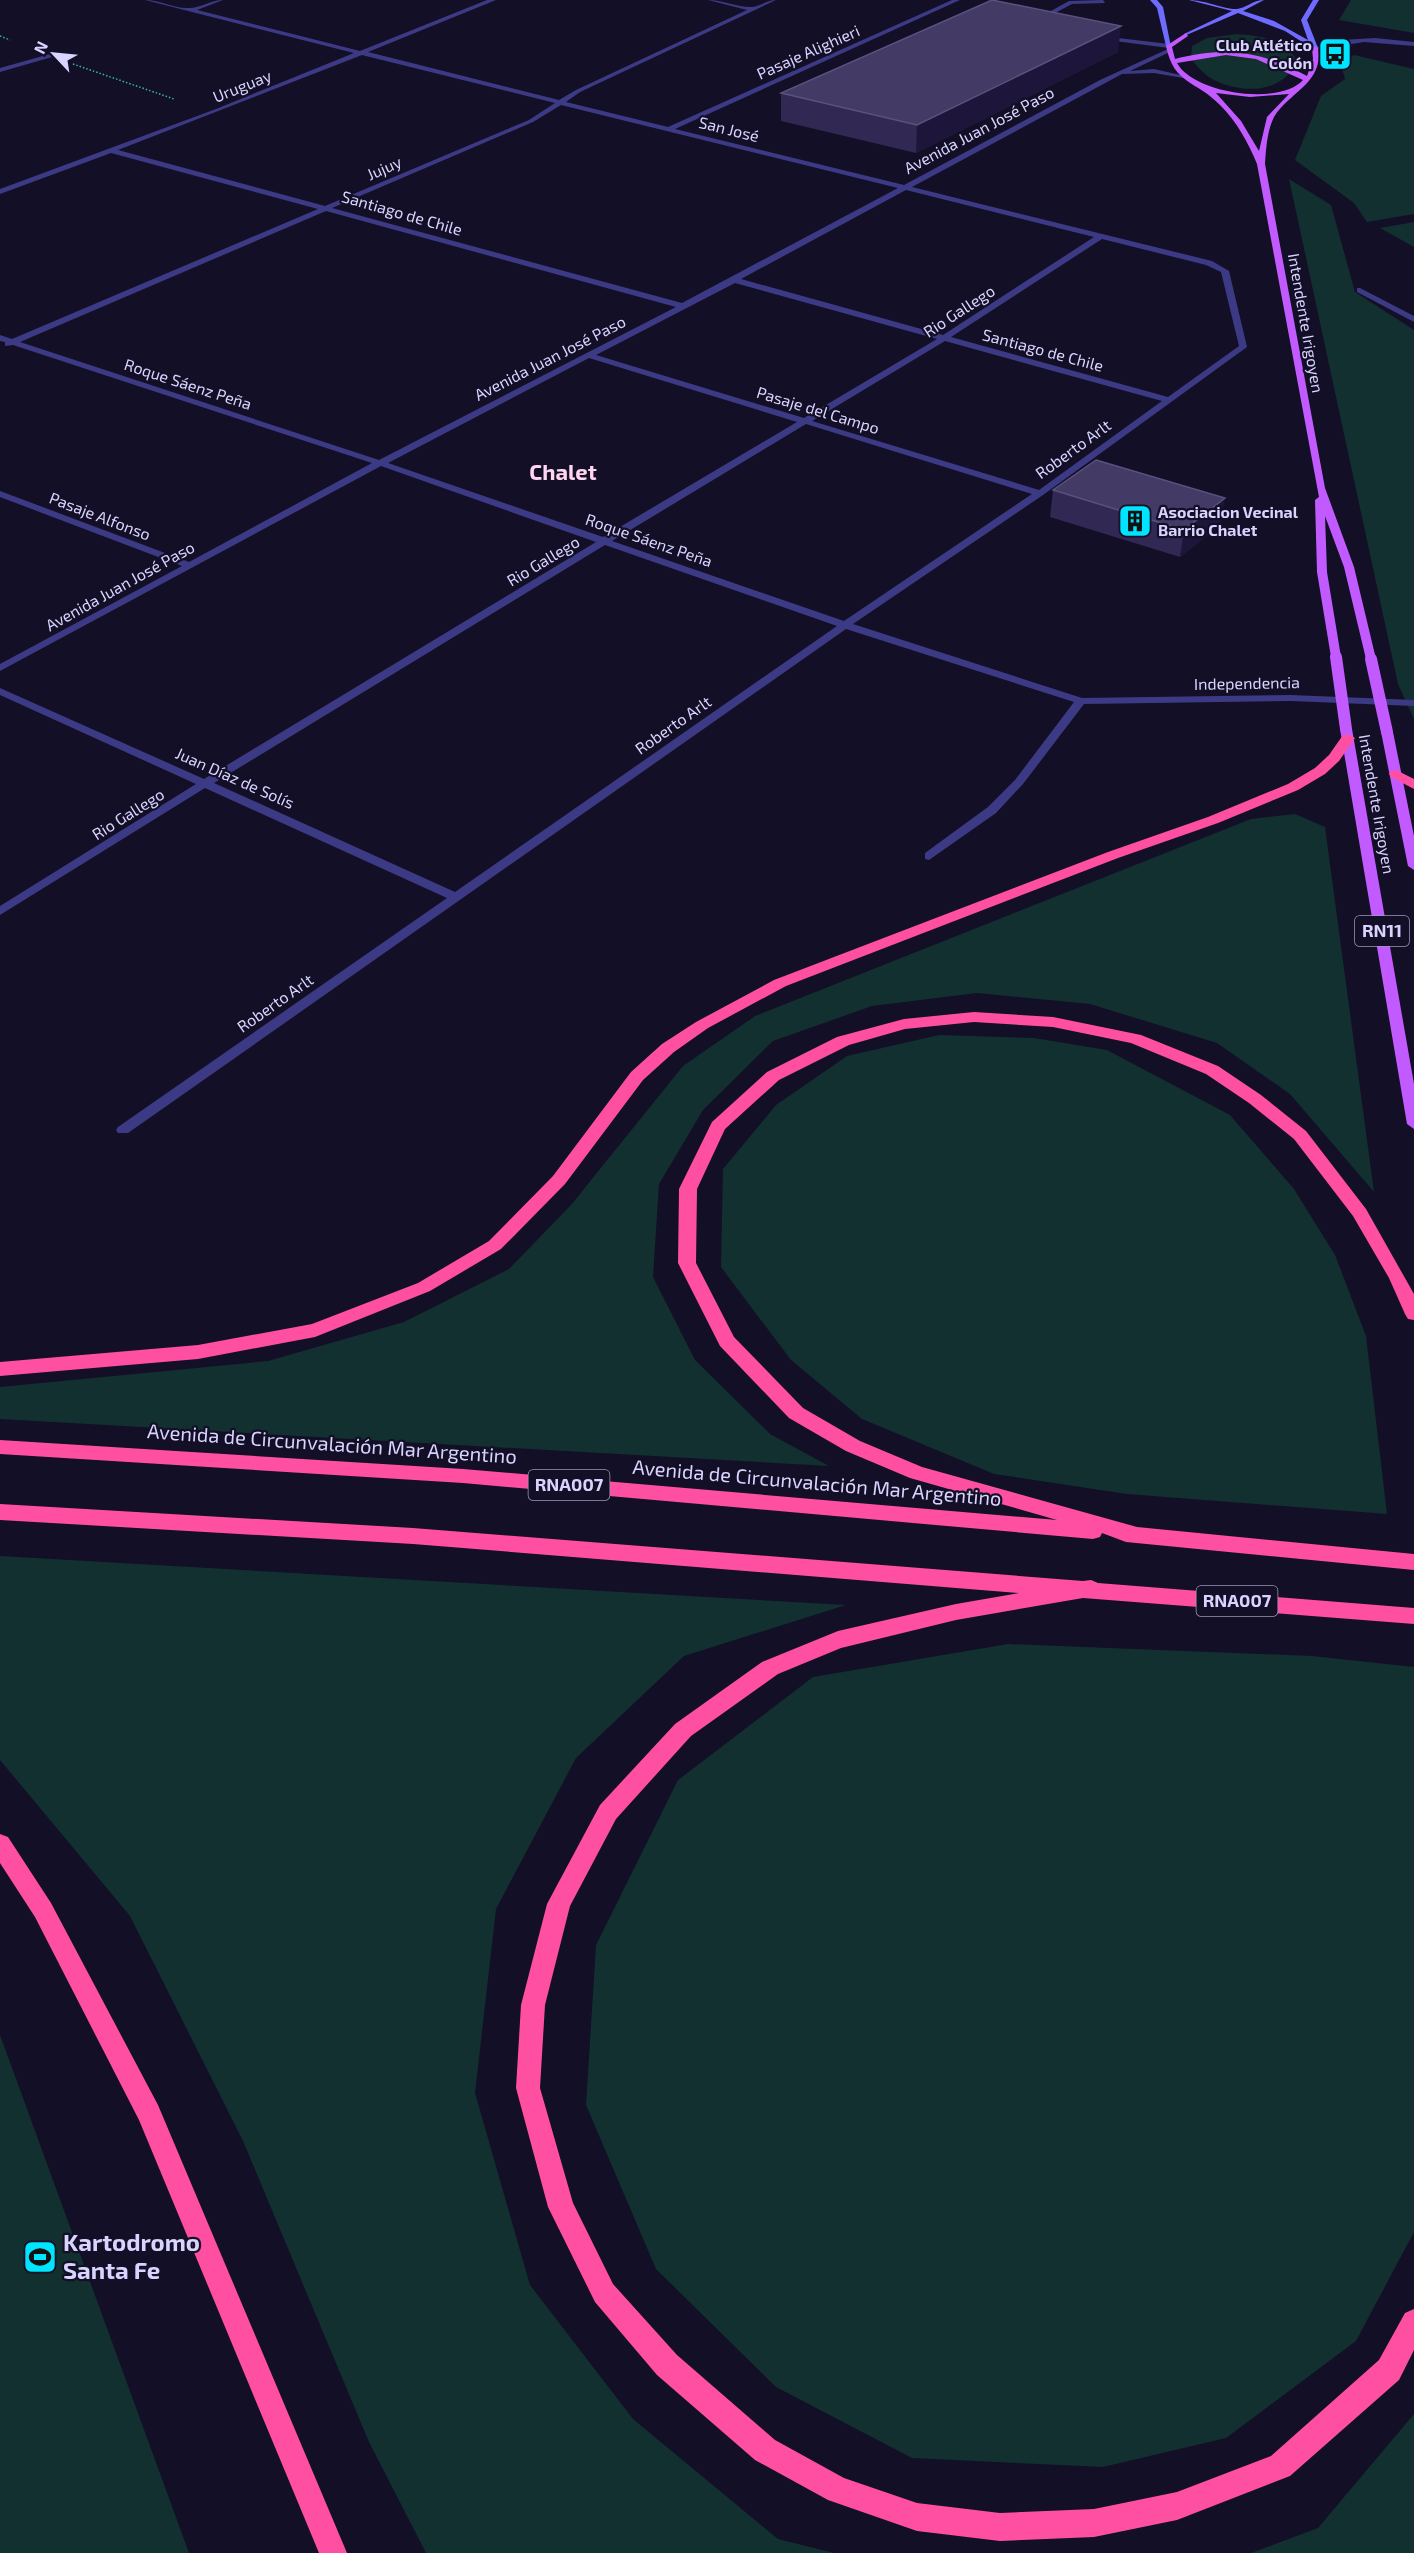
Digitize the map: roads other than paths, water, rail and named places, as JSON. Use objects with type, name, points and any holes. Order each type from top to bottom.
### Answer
[{"type":"highway","points":[[0,1369],[198,1352],[315,1330],[424,1287],[495,1245],[559,1180],[638,1076],[668,1048],[702,1025],[780,983],[1293,788],[1320,771],[1334,758],[1347,733]]},
{"type":"highway","points":[[1396,774],[1414,785]]},
{"type":"highway","points":[[1137,1535],[917,1473],[853,1446],[796,1413],[727,1341],[687,1263],[688,1189],[718,1126],[773,1076],[843,1041],[904,1024],[974,1017],[1053,1022],[1135,1040],[1212,1070],[1255,1099],[1300,1135],[1360,1213],[1398,1278],[1414,1314]]},
{"type":"highway","name":"Avenida de Circunvalación Mar Argentino","points":[[0,1447],[464,1476],[1137,1535],[1414,1562]]},
{"type":"highway","name":"RNA007","points":[[0,1512],[413,1536],[1091,1588],[1414,1616]]},
{"type":"highway","points":[[1091,1588],[956,1612],[838,1640],[770,1668],[683,1730],[608,1812],[559,1904],[533,2005],[528,2088],[561,2207],[604,2293],[667,2365],[765,2451],[838,2490],[917,2517],[1000,2528],[1094,2523],[1177,2506],[1280,2466],[1389,2370],[1414,2322]]},
{"type":"highway","points":[[0,1844],[44,1910],[149,2113],[333,2553]]},
{"type":"main road","points":[[1153,0],[1160,8],[1173,62],[1187,78],[1206,88],[1251,95],[1272,95],[1297,90]]},
{"type":"main road","points":[[1192,0],[1239,10],[1277,24],[1315,48]]},
{"type":"main road","points":[[1170,48],[1186,35],[1261,0]]},
{"type":"main road","points":[[1173,62],[1202,54],[1238,53],[1272,60],[1307,79],[1315,69],[1318,57],[1304,20],[1316,0]]},
{"type":"main road","name":"Intendente Irigoyen","points":[[1261,164],[1266,130],[1272,115],[1307,79]]},
{"type":"main road","name":"Intendente Irigoyen","points":[[1206,88],[1238,118],[1261,164],[1320,488],[1322,572],[1347,733],[1414,1124]]},
{"type":"main road","name":"Intendente Irigoyen","points":[[1320,488],[1349,567],[1371,658],[1414,866]]},
{"type":"street","name":"San José","points":[[148,0],[1209,262],[1226,271],[1243,347]]},
{"type":"street","points":[[190,10],[219,0]]},
{"type":"street","name":"Uruguay","points":[[0,192],[113,151],[493,0]]},
{"type":"street","points":[[711,0],[753,9]]},
{"type":"street","name":"Jujuy","points":[[0,348],[531,121],[578,92],[773,0]]},
{"type":"street","name":"Pasaje Alighieri","points":[[671,128],[957,0]]},
{"type":"street","points":[[1037,27],[1033,22],[1071,2],[1103,2]]},
{"type":"street","points":[[1047,14],[1058,16]]},
{"type":"street","points":[[1090,36],[1170,48]]},
{"type":"street","points":[[1315,48],[1345,40],[1375,39],[1414,44]]},
{"type":"street","name":"Avenida Juan José Paso","points":[[0,668],[380,463],[734,280],[1113,75],[1170,48]]},
{"type":"street","points":[[0,70],[50,56]]},
{"type":"street","name":"Avenida Juan José Paso","points":[[1113,75],[1154,71],[1187,78]]},
{"type":"street","name":"Santiago de Chile","points":[[113,151],[330,208],[682,306]]},
{"type":"street","points":[[0,184],[9,189]]},
{"type":"street","name":"Rio Gallego","points":[[0,911],[606,540],[944,338],[1101,236]]},
{"type":"street","name":"Santiago de Chile","points":[[734,280],[1170,400]]},
{"type":"street","points":[[1360,290],[1414,319]]},
{"type":"street","name":"Roque Sáenz Peña","points":[[0,339],[380,463],[845,625],[1081,701]]},
{"type":"street","name":"Roberto Arlt","points":[[123,1130],[845,625],[1040,493],[1243,347]]},
{"type":"street","name":"Pasaje del Campo","points":[[588,355],[1040,493]]},
{"type":"street","name":"Pasaje Alfonso","points":[[0,494],[189,565]]},
{"type":"street","name":"Juan Díaz de Solís","points":[[0,691],[455,897]]},
{"type":"street","name":"Independencia","points":[[1081,701],[1292,698],[1414,703]]},
{"type":"street","points":[[929,856],[992,810],[1019,782],[1081,701]]},
{"type":"place","name":"Club Atlético Colón","points":[[1335,54]]},
{"type":"place","name":"Asociacion Vecinal Barrio Chalet","points":[[1135,521]]},
{"type":"place","name":"Kartodromo Santa Fe","points":[[40,2257]]},
{"type":"district","name":"Chalet","points":[[563,472]]}]
